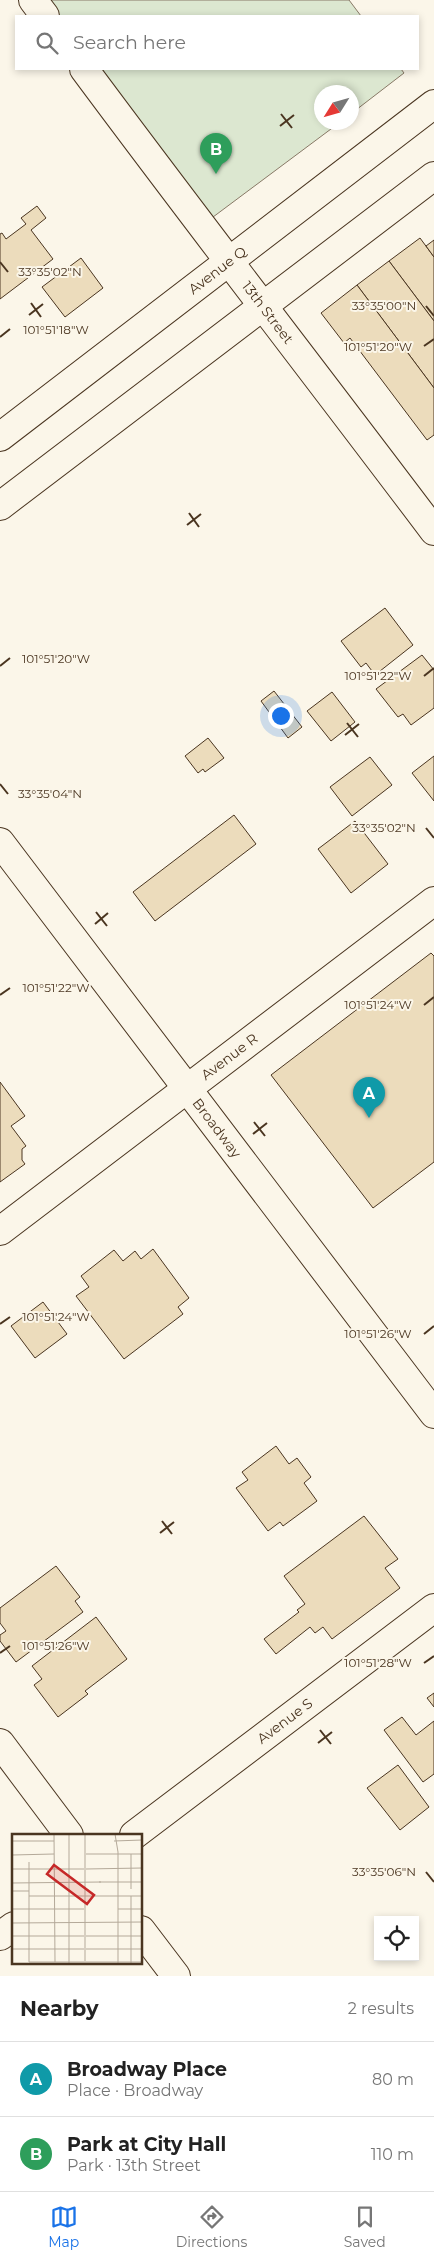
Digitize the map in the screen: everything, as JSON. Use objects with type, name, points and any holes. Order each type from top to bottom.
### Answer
[{"type":"main road","points":[[33,0],[44,15]]},
{"type":"main road","name":"13th Street","points":[[85,70],[228,262],[434,531]]},
{"type":"main road","name":"Avenue Q","points":[[0,437],[434,104]]},
{"type":"main road","points":[[0,506],[434,176]]},
{"type":"main road","name":"Broadway","points":[[0,842],[434,1414]]},
{"type":"main road","name":"Avenue R","points":[[0,1231],[434,902]]},
{"type":"main road","name":"Avenue S","points":[[135,1834],[434,1608]]},
{"type":"main road","points":[[0,1743],[68,1834]]},
{"type":"main road","points":[[0,1936],[12,1927]]},
{"type":"main road","points":[[142,1931],[176,1976]]},
{"type":"green space","points":[[32,0],[349,0],[360,15],[43,15]]},
{"type":"green space","points":[[85,70],[402,70],[404,73],[359,108],[359,85],[314,85],[314,130],[330,130],[201,226]]},
{"type":"building","points":[[37,206],[46,218],[31,230],[53,259],[0,299],[0,234],[2,233],[6,239],[26,224],[21,218]]},
{"type":"building","points":[[420,238],[434,257],[434,321],[389,261]]},
{"type":"building","points":[[434,240],[434,257],[426,246]]},
{"type":"building","points":[[81,258],[103,288],[65,317],[42,287]]},
{"type":"building","points":[[389,261],[434,321],[434,388],[357,285]]},
{"type":"building","points":[[357,285],[434,388],[434,435],[427,440],[350,338],[344,343],[321,313]]},
{"type":"building","points":[[385,608],[413,645],[375,675],[366,663],[361,667],[341,641]]},
{"type":"building","points":[[422,655],[434,670],[434,708],[411,725],[403,714],[398,717],[376,689]]},
{"type":"building","points":[[274,691],[302,727],[288,738],[261,701]]},
{"type":"building","points":[[332,692],[355,722],[331,741],[307,711]]},
{"type":"building","points":[[208,738],[224,758],[205,772],[203,769],[198,773],[185,756]]},
{"type":"building","points":[[434,756],[434,801],[412,773]]},
{"type":"building","points":[[370,757],[392,785],[352,816],[330,787]]},
{"type":"building","points":[[234,815],[256,844],[155,921],[133,892]]},
{"type":"building","points":[[355,821],[388,864],[351,893],[318,849]]},
{"type":"building","points":[[431,953],[434,956],[434,1162],[373,1208],[271,1075]]},
{"type":"building","points":[[0,1082],[25,1116],[11,1126],[26,1146],[22,1149],[22,1160],[25,1164],[0,1182]]},
{"type":"building","points":[[153,1249],[189,1298],[178,1307],[183,1314],[124,1359],[76,1296],[89,1287],[81,1276],[114,1250],[123,1261],[135,1251],[141,1259]]},
{"type":"building","points":[[43,1302],[67,1334],[35,1358],[11,1326]]},
{"type":"building","points":[[276,1446],[289,1464],[297,1458],[311,1477],[304,1483],[317,1501],[283,1526],[280,1522],[268,1531],[236,1488],[248,1480],[242,1472]]},
{"type":"building","points":[[364,1516],[398,1559],[385,1568],[400,1588],[332,1639],[323,1627],[315,1633],[310,1627],[276,1654],[264,1639],[299,1612],[297,1610],[305,1604],[284,1576]]},
{"type":"building","points":[[56,1566],[80,1597],[75,1601],[83,1612],[16,1662],[0,1641],[0,1635],[6,1631],[0,1623],[0,1608]]},
{"type":"building","points":[[96,1617],[127,1659],[85,1691],[88,1694],[58,1717],[34,1685],[42,1679],[32,1666]]},
{"type":"building","points":[[434,1693],[434,1707],[427,1698]]},
{"type":"building","points":[[402,1717],[416,1735],[434,1721],[434,1774],[423,1782],[384,1730]]},
{"type":"building","points":[[398,1765],[429,1807],[400,1830],[367,1788]]},
{"type":"place","name":"Park at City Hall","points":[[216,174]]},
{"type":"place","name":"Broadway Place","points":[[369,1118]]}]
